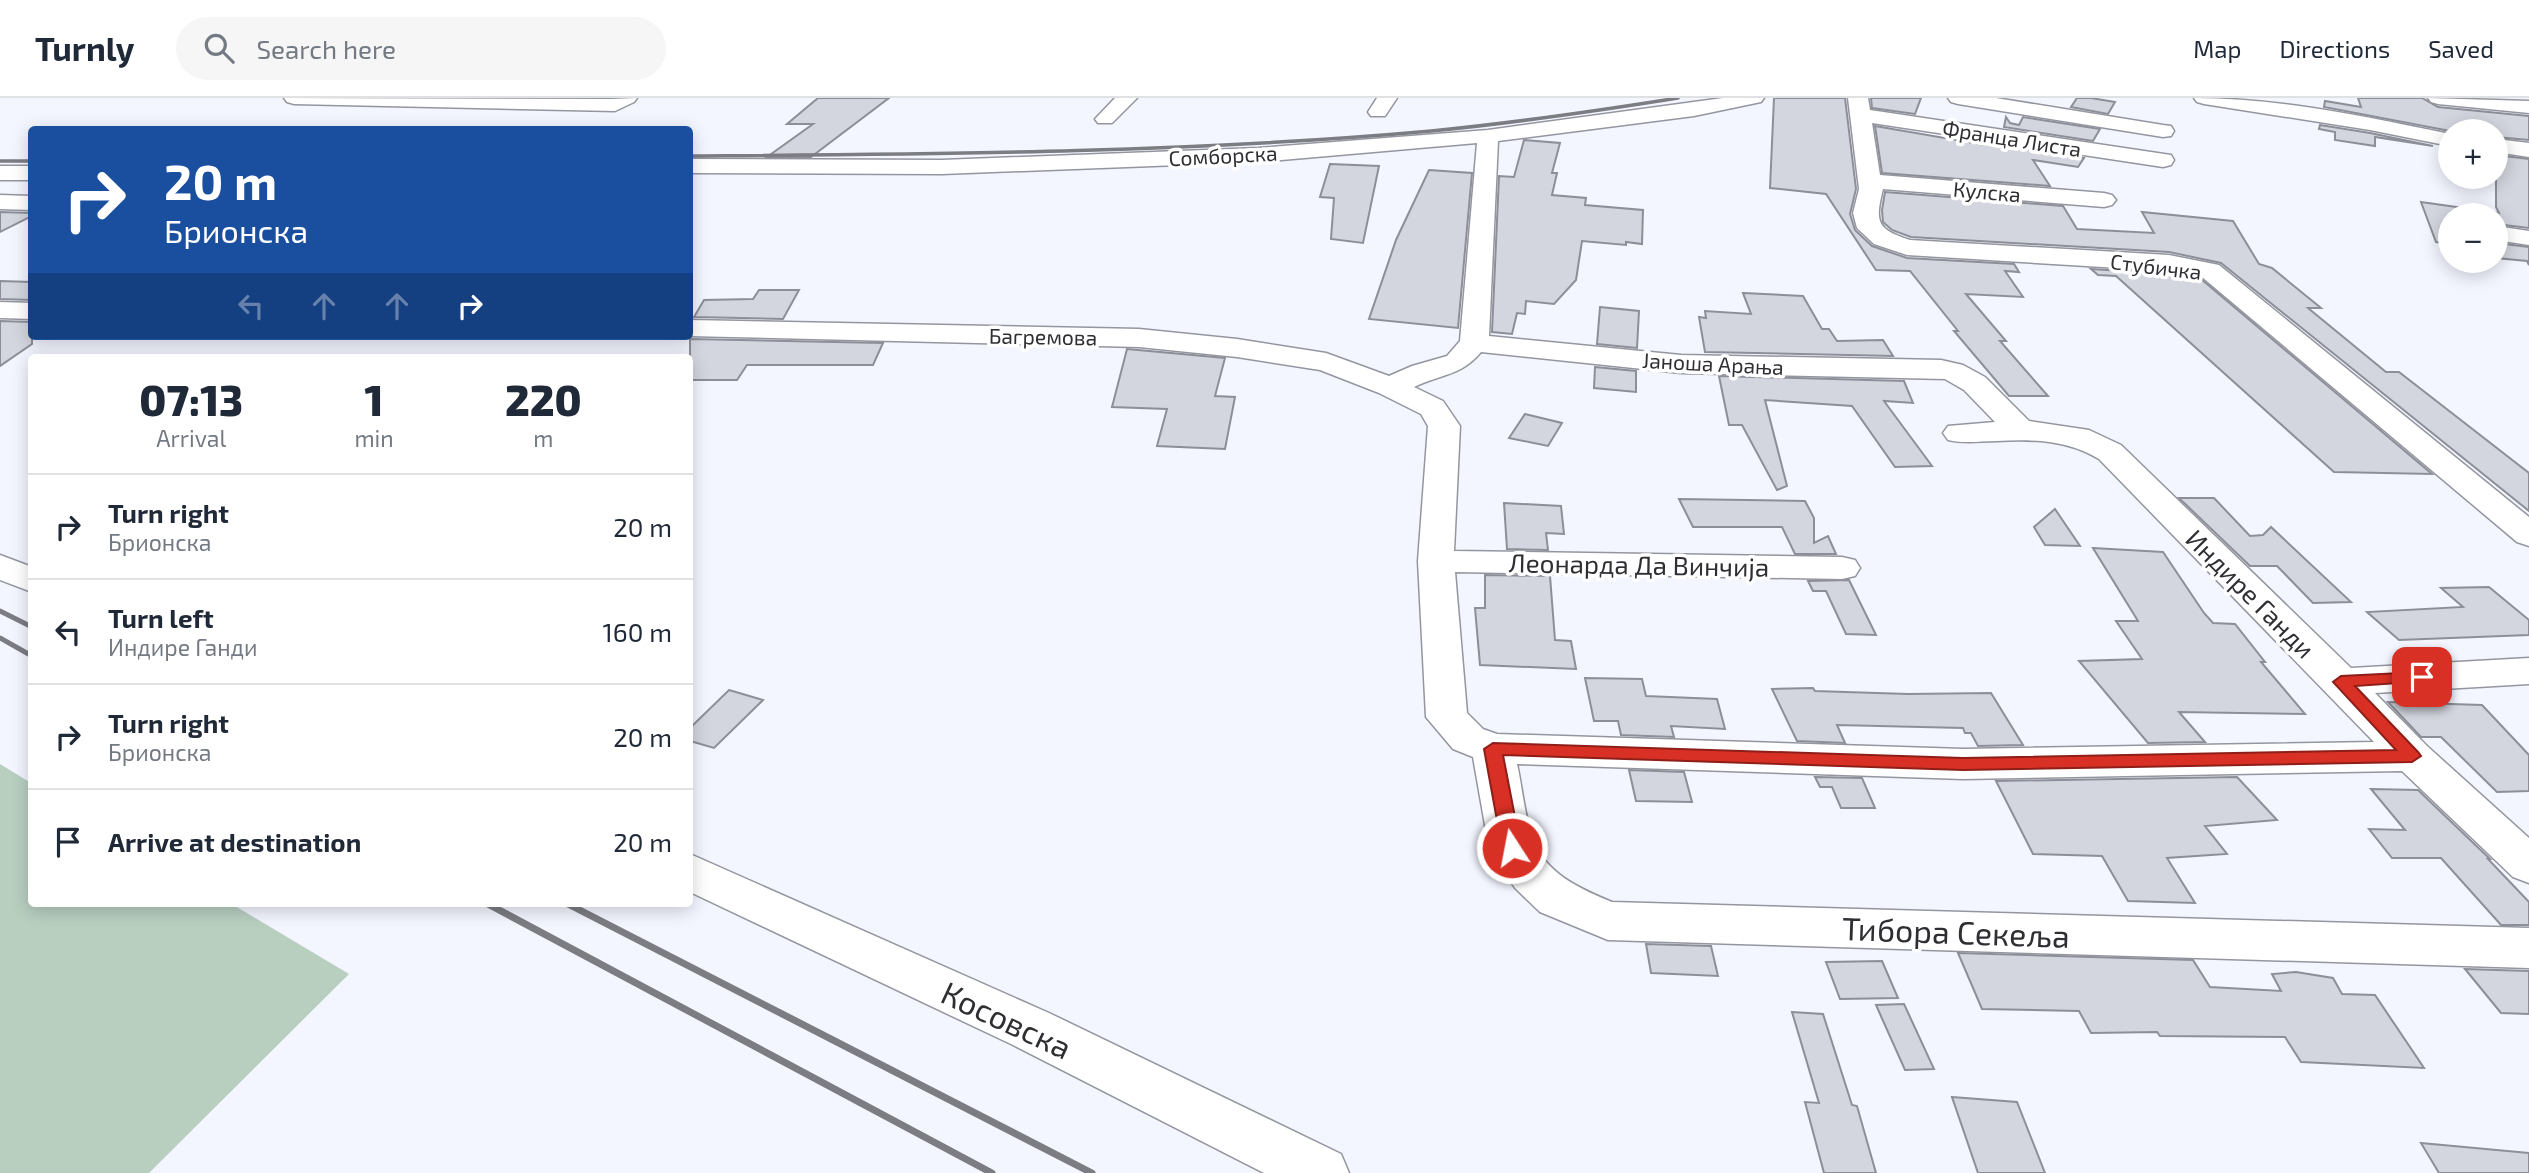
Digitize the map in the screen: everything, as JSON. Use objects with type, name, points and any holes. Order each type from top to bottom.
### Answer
[{"type":"street","points":[[294,98],[615,105],[627,98]]},
{"type":"street","points":[[1105,119],[1127,98]]},
{"type":"street","name":"Сомборска","points":[[693,166],[942,167],[1258,155],[1488,136],[1694,110],[1754,98]]},
{"type":"street","points":[[1958,98],[2163,131]]},
{"type":"street","points":[[2204,98],[2438,138]]},
{"type":"street","points":[[2438,98],[2529,107]]},
{"type":"street","name":"Франца Листа","points":[[1859,106],[2163,160]]},
{"type":"street","name":"Стубичка","points":[[1859,106],[1871,189],[1865,213],[1869,228],[1883,239],[1907,247],[2169,264],[2210,271],[2529,535]]},
{"type":"street","points":[[1390,387],[1422,372],[1457,362],[1474,343],[1488,136]]},
{"type":"street","points":[[2508,147],[2529,150]]},
{"type":"street","points":[[0,173],[28,173]]},
{"type":"street","name":"Кулска","points":[[1870,181],[2104,200]]},
{"type":"street","points":[[0,202],[28,203]]},
{"type":"street","points":[[2508,235],[2529,238]]},
{"type":"street","points":[[0,310],[28,311]]},
{"type":"street","name":"Багремова","points":[[693,328],[1139,338],[1237,348],[1326,362],[1390,387]]},
{"type":"street","name":"Јаноша Арања","points":[[1474,343],[1681,364],[1953,370],[1966,375],[2020,430]]},
{"type":"street","points":[[1390,387],[1432,408],[1444,426],[1436,561],[1447,717],[1468,739],[1493,749],[1963,764],[2412,756]]},
{"type":"street","points":[[1959,433],[2020,430]]},
{"type":"street","name":"Индире Ганди","points":[[2020,430],[2072,434],[2092,440],[2110,452],[2412,756],[2529,865]]},
{"type":"street","name":"Леонарда Да Винчија","points":[[1436,561],[1842,568]]},
{"type":"street","points":[[0,566],[28,579]]},
{"type":"street","points":[[2341,682],[2529,671]]},
{"type":"street","name":"Тибора Секеља","points":[[1493,749],[1512,848],[1531,875],[1558,899],[1608,921],[2529,948]]},
{"type":"street","name":"Косовска","points":[[693,873],[1031,1030],[1321,1173]]},
{"type":"green space","points":[[0,764],[28,781],[28,907],[237,907],[349,974],[149,1173],[0,1173]]},
{"type":"building","points":[[818,98],[889,98],[811,157],[767,157],[813,124],[787,124]]},
{"type":"building","points":[[1774,98],[1845,98],[1856,189],[1850,214],[1855,230],[1872,246],[1907,258],[2014,264],[2019,272],[2005,271],[2023,297],[1966,294],[2006,341],[2000,341],[2048,396],[2009,396],[1954,331],[1958,331],[1910,271],[1876,270],[1826,194],[1770,188]]},
{"type":"building","points":[[1871,98],[1921,98],[1915,114],[1872,108]]},
{"type":"building","points":[[2077,98],[2115,102],[2108,114],[2071,107]]},
{"type":"building","points":[[2358,98],[2422,98],[2438,107],[2529,116],[2529,140],[2508,138],[2508,119],[2438,119],[2438,129],[2324,107],[2325,101],[2361,107]]},
{"type":"building","points":[[2006,117],[2010,123],[2019,125],[2023,117],[2100,129],[2093,141],[2004,127]]},
{"type":"building","points":[[2320,125],[2433,146],[2375,137],[2375,146],[2335,140],[2335,132],[2319,129]]},
{"type":"building","points":[[1875,126],[1985,145],[1986,143],[2084,158],[2078,167],[2033,160],[2050,186],[1882,173]]},
{"type":"building","points":[[1524,140],[1560,143],[1552,173],[1557,173],[1552,195],[1586,198],[1585,205],[1643,210],[1642,244],[1582,241],[1576,280],[1554,304],[1526,301],[1525,314],[1517,313],[1512,334],[1492,332],[1499,176],[1514,177]]},
{"type":"building","points":[[2508,156],[2529,159],[2529,228],[2508,225],[2508,203],[2496,203],[2496,189],[2508,189]]},
{"type":"building","points":[[1330,164],[1379,166],[1363,243],[1331,239],[1334,198],[1320,197]]},
{"type":"building","points":[[1429,170],[1472,173],[1458,328],[1369,319],[1396,240]]},
{"type":"building","points":[[1885,192],[2063,206],[2077,229],[2154,233],[2142,212],[2233,221],[2259,264],[2272,268],[2321,308],[2308,308],[2386,372],[2399,372],[2529,473],[2529,511],[2221,263],[2169,252],[1911,237],[1892,230],[1883,222]]},
{"type":"building","points":[[2421,202],[2438,204],[2438,242],[2436,242]]},
{"type":"building","points":[[0,212],[28,213],[28,218],[0,232]]},
{"type":"building","points":[[2508,244],[2529,247],[2529,265],[2527,261],[2508,259]]},
{"type":"building","points":[[2091,269],[2201,279],[2432,474],[2334,472],[2116,276],[2098,275]]},
{"type":"building","points":[[0,281],[28,282],[28,300],[0,299]]},
{"type":"building","points":[[759,290],[799,290],[783,319],[694,317],[704,300],[753,299]]},
{"type":"building","points":[[1743,293],[1803,296],[1822,329],[1829,329],[1837,341],[1883,340],[1893,356],[1705,352],[1699,317],[1706,318],[1705,311],[1751,314]]},
{"type":"building","points":[[1600,307],[1639,311],[1637,348],[1597,344]]},
{"type":"building","points":[[0,321],[28,322],[28,340],[32,340],[32,344],[0,366]]},
{"type":"building","points":[[693,339],[883,343],[873,365],[747,365],[737,380],[693,380],[693,354],[690,354],[690,340]]},
{"type":"building","points":[[1127,349],[1225,358],[1215,396],[1235,397],[1225,449],[1157,446],[1167,409],[1112,407]]},
{"type":"building","points":[[1595,367],[1636,371],[1636,392],[1594,388]]},
{"type":"building","points":[[1719,376],[1904,381],[1913,403],[1884,401],[1932,466],[1895,467],[1852,406],[1765,400],[1787,486],[1777,490],[1742,425],[1729,425]]},
{"type":"building","points":[[1525,414],[1562,423],[1548,446],[1509,438]]},
{"type":"building","points":[[2179,498],[2214,498],[2250,536],[2263,535],[2271,527],[2351,602],[2313,603],[2277,566],[2250,566]]},
{"type":"building","points":[[1679,499],[1805,501],[1814,518],[1814,543],[1828,536],[1836,554],[1795,554],[1782,527],[1693,527]]},
{"type":"building","points":[[1504,503],[1561,506],[1564,534],[1546,533],[1548,550],[1507,549]]},
{"type":"building","points":[[2055,509],[2080,546],[2045,545],[2034,527]]},
{"type":"building","points":[[2093,548],[2163,552],[2204,613],[2213,623],[2235,624],[2265,662],[2261,662],[2305,714],[2179,712],[2205,742],[2148,743],[2079,661],[2142,659],[2116,621],[2138,621]]},
{"type":"building","points":[[1485,575],[1550,576],[1555,640],[1571,641],[1576,669],[1480,665],[1475,608],[1485,608]]},
{"type":"building","points":[[1849,580],[1876,635],[1846,634],[1826,591],[1813,591],[1808,581]]},
{"type":"building","points":[[2489,587],[2529,620],[2529,635],[2399,640],[2367,612],[2463,607],[2441,588]]},
{"type":"building","points":[[1585,678],[1642,679],[1646,696],[1717,699],[1725,729],[1671,726],[1674,737],[1621,735],[1618,721],[1594,721]]},
{"type":"building","points":[[1813,688],[1815,691],[1908,694],[1991,693],[2023,745],[1978,746],[1971,733],[1965,733],[1963,728],[1837,725],[1845,743],[1797,741],[1772,689]]},
{"type":"building","points":[[729,690],[763,700],[714,748],[693,742],[693,725]]},
{"type":"building","points":[[2388,702],[2482,705],[2529,755],[2529,791],[2497,792],[2441,737],[2421,737]]},
{"type":"building","points":[[1629,770],[1684,772],[1692,802],[1636,801]]},
{"type":"building","points":[[1815,777],[1862,778],[1875,808],[1841,808],[1832,787],[1820,787]]},
{"type":"building","points":[[2237,777],[2277,820],[2205,826],[2227,854],[2167,858],[2195,903],[2128,901],[2102,856],[2033,854],[1996,781]]},
{"type":"building","points":[[2371,789],[2418,790],[2490,859],[2529,902],[2529,925],[2501,925],[2441,858],[2392,858],[2369,829],[2405,830]]},
{"type":"building","points":[[1646,944],[1711,946],[1718,976],[1651,973]]},
{"type":"building","points":[[1958,953],[2193,960],[2210,987],[2281,991],[2272,974],[2296,972],[2333,978],[2342,994],[2375,995],[2424,1068],[2301,1062],[2285,1037],[2160,1036],[2157,1032],[2091,1033],[2079,1011],[1982,1009]]},
{"type":"building","points":[[1882,961],[1898,998],[1840,999],[1826,962]]},
{"type":"building","points":[[2465,969],[2529,971],[2529,1014],[2501,1013]]},
{"type":"building","points":[[1904,1004],[1934,1069],[1905,1070],[1876,1005]]},
{"type":"building","points":[[1792,1012],[1823,1014],[1852,1105],[1857,1106],[1876,1173],[1824,1173],[1805,1102],[1819,1103]]},
{"type":"building","points":[[1952,1097],[2017,1102],[2045,1173],[1978,1173]]},
{"type":"building","points":[[2421,1143],[2529,1153],[2529,1173],[2439,1173]]},
{"type":"railway","points":[[693,156],[1061,151],[1246,144],[1462,128],[1678,98]]},
{"type":"railway","points":[[0,161],[28,161]]},
{"type":"railway","points":[[0,611],[28,625]]},
{"type":"railway","points":[[0,638],[28,654]]},
{"type":"railway","points":[[493,907],[992,1173]]},
{"type":"railway","points":[[574,907],[1092,1173]]},
{"type":"route","points":[[1512,848],[1493,749],[1963,764],[2412,756],[2341,682],[2422,677]]}]
